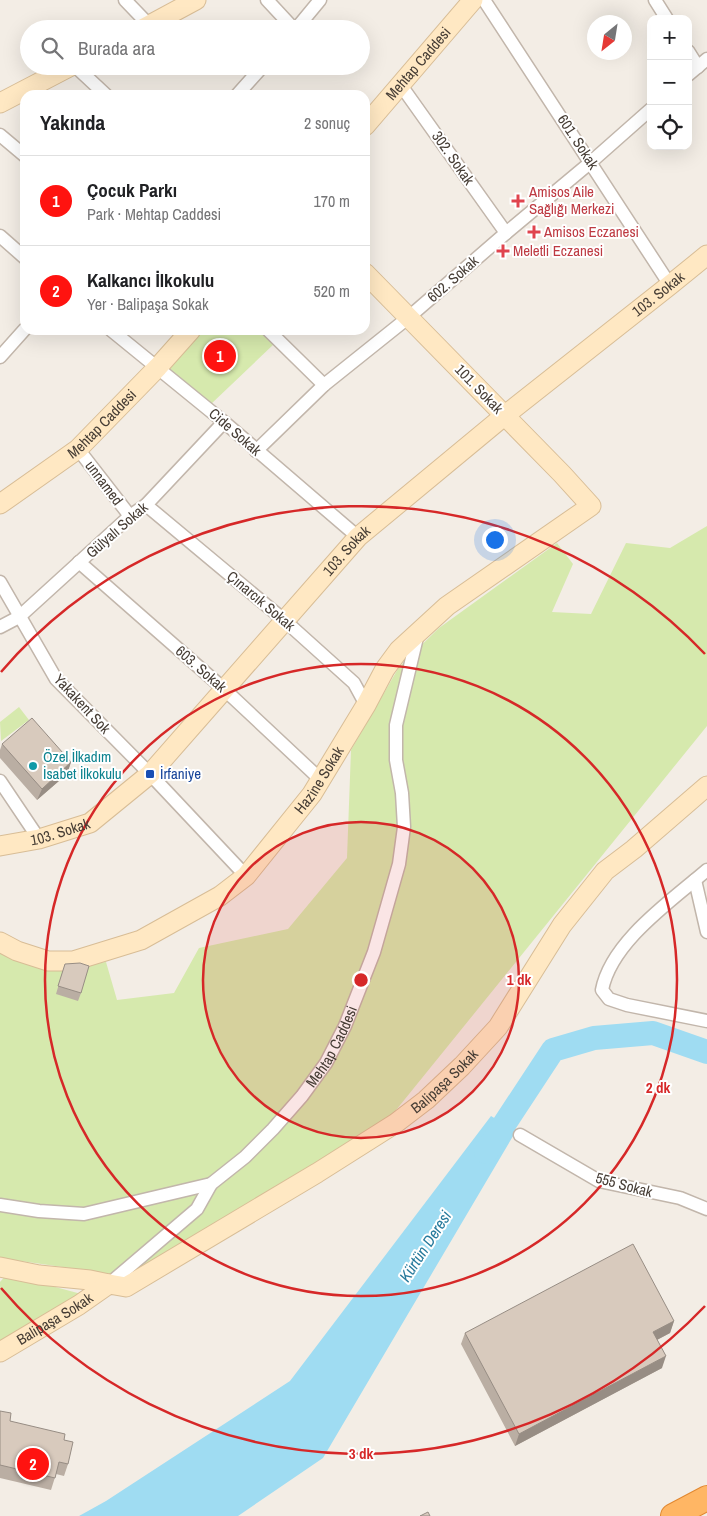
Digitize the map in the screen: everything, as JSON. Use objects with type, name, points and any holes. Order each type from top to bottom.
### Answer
[{"type":"highway","points":[[673,1516],[707,1498]]},
{"type":"street","points":[[125,0],[140,20]]},
{"type":"street","points":[[158,20],[196,0]]},
{"type":"street","points":[[267,0],[286,20]]},
{"type":"street","points":[[303,20],[320,0]]},
{"type":"street","name":"Mehtap Caddesi","points":[[370,120],[473,0]]},
{"type":"street","name":"601. Sokak","points":[[484,0],[670,286]]},
{"type":"street","points":[[655,0],[665,15]]},
{"type":"street","points":[[25,90],[54,75]]},
{"type":"street","points":[[85,75],[101,90]]},
{"type":"street","points":[[241,90],[254,75]]},
{"type":"street","name":"302. Sokak","points":[[400,84],[506,233]]},
{"type":"street","points":[[0,103],[20,93]]},
{"type":"street","name":"602. Sokak","points":[[256,451],[324,385],[409,317],[647,113]]},
{"type":"street","points":[[0,135],[20,152]]},
{"type":"street","points":[[0,236],[20,254]]},
{"type":"street","name":"103. Sokak","points":[[0,846],[39,839],[90,823],[150,774],[358,537],[504,416],[707,255]]},
{"type":"street","name":"101. Sokak","points":[[370,278],[591,506]]},
{"type":"street","points":[[0,357],[20,335]]},
{"type":"street","name":"Cide Sokak","points":[[117,335],[224,422],[358,537]]},
{"type":"street","name":"Mehtap Caddesi","points":[[0,504],[78,449],[187,335]]},
{"type":"street","points":[[273,335],[324,385]]},
{"type":"street","name":"Gülyalı Sokak","points":[[0,627],[19,617],[130,516],[146,505],[224,422]]},
{"type":"street","name":"unnamed","points":[[78,449],[130,516]]},
{"type":"street","name":"Çınarcık Sokak","points":[[146,505],[284,620],[354,683],[366,705]]},
{"type":"street","name":"Hazine Sokak","points":[[0,942],[17,951],[48,961],[73,961],[141,940],[220,896],[246,876],[312,794],[385,670],[399,650],[447,606],[591,506]]},
{"type":"street","name":"603. Sokak","points":[[79,562],[225,690],[321,780]]},
{"type":"street","name":"Yakakent Sok","points":[[0,582],[56,679],[150,774],[246,876]]},
{"type":"street","name":"Mehtap Caddesi","points":[[0,1205],[39,1211],[84,1214],[211,1184],[245,1157],[302,1096],[326,1063],[345,1026],[374,952],[399,864],[404,827],[402,793],[396,760],[396,725],[418,632]]},
{"type":"street","points":[[0,781],[39,839]]},
{"type":"street","name":"Balipaşa Sokak","points":[[109,1284],[126,1287],[317,1173],[396,1122],[426,1100],[462,1066],[498,1027],[562,925],[605,871],[634,849],[707,786]]},
{"type":"street","points":[[707,870],[646,922],[618,954],[604,981],[602,990],[610,998],[627,1005],[707,1021]]},
{"type":"street","points":[[696,880],[707,932]]},
{"type":"street","name":"555 Sokak","points":[[520,1135],[599,1182],[680,1198],[707,1209]]},
{"type":"street","name":"Balipaşa Sokak","points":[[0,1352],[79,1305],[109,1284],[197,1209],[211,1184]]},
{"type":"street","points":[[0,1267],[39,1275],[90,1280],[109,1284]]},
{"type":"green space","points":[[200,335],[264,335],[274,344],[210,405],[165,368]]},
{"type":"green space","points":[[707,526],[707,726],[388,1120],[132,1277],[0,1258],[0,946],[57,968],[106,962],[117,1000],[174,993],[199,948],[288,929],[347,858],[351,750],[399,667],[439,628],[557,543],[573,564],[552,612],[591,614],[626,543],[670,548]]},
{"type":"green space","points":[[19,707],[29,720],[1,741],[0,722]]},
{"type":"green space","points":[[7,1274],[85,1295],[0,1348],[0,1282]]},
{"type":"water","points":[[491,1116],[516,1131],[323,1458],[238,1516],[79,1516],[106,1501],[290,1381]]},
{"type":"building","name":"Özel İlkadım İsabet İlkokulu","points":[[32,718],[71,762],[42,789],[2,744]]},
{"type":"building","points":[[80,963],[89,966],[81,993],[58,986],[65,964]]},
{"type":"building","points":[[633,1244],[674,1321],[653,1332],[666,1356],[519,1434],[465,1333]]},
{"type":"building","points":[[0,1411],[11,1413],[10,1421],[65,1434],[64,1440],[73,1442],[68,1464],[59,1462],[55,1478],[0,1465]]},
{"type":"building","points":[[428,1512],[430,1516],[420,1516]]},
{"type":"waterway","name":"Kürtün Deresi","points":[[486,1152],[553,1050],[594,1038],[653,1033],[707,1052]]},
{"type":"place","name":"Amisos Aile Sağlığı Merkezi","points":[[518,201]]},
{"type":"place","name":"Amisos Eczanesi","points":[[534,232]]},
{"type":"place","name":"Meletli Eczanesi","points":[[503,251]]},
{"type":"place","name":"Çocuk Parkı","points":[[220,356]]},
{"type":"place","name":"Özel İlkadım İsabet İlkokulu","points":[[33,766]]},
{"type":"place","name":"İrfaniye","points":[[150,774]]},
{"type":"place","name":"Kalkancı İlkokulu","points":[[33,1464]]}]
